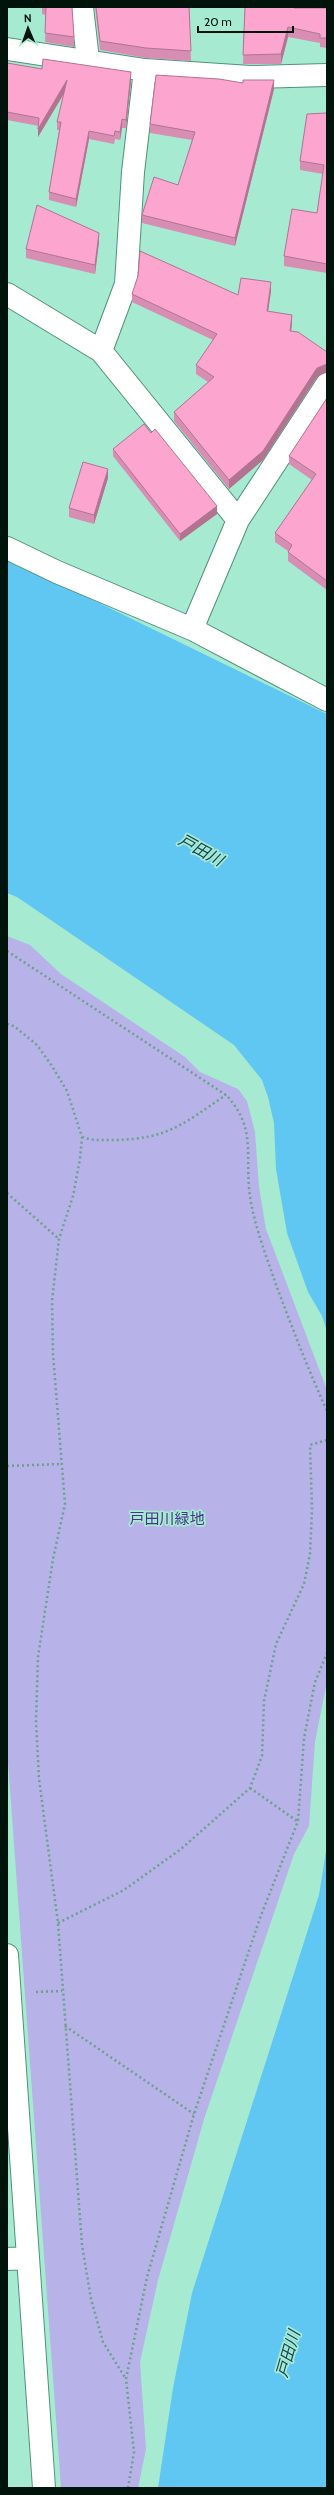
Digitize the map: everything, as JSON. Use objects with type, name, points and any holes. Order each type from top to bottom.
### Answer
[{"type":"street","points":[[82,7],[88,60]]},
{"type":"street","points":[[7,49],[88,60],[145,70],[250,77],[327,75]]},
{"type":"street","points":[[101,351],[126,284],[132,172],[145,70]]},
{"type":"street","points":[[7,294],[101,351],[238,520]]},
{"type":"street","points":[[192,629],[238,520],[327,384]]},
{"type":"street","points":[[7,548],[57,572],[192,629],[327,700]]},
{"type":"street","points":[[7,1955],[18,2258],[44,2488]]},
{"type":"path","points":[[7,951],[226,1094],[239,1108],[248,1133],[249,1189],[259,1236],[307,1367],[327,1411]]},
{"type":"path","points":[[7,1024],[14,1026],[37,1045],[52,1066],[67,1091],[82,1137],[80,1159],[73,1196],[59,1239],[52,1301],[52,1354],[65,1504],[53,1559],[40,1642],[36,1721],[39,1779],[58,1923],[64,2026],[82,2245],[91,2299],[103,2342],[126,2379]]},
{"type":"path","points":[[82,1137],[100,1140],[142,1140],[162,1134],[184,1124],[226,1094]]},
{"type":"path","points":[[7,1193],[59,1239]]},
{"type":"path","points":[[58,1923],[124,1890],[181,1849],[250,1788],[262,1756],[264,1700],[276,1644],[304,1584],[310,1554],[312,1509],[310,1445],[327,1440]]},
{"type":"path","points":[[7,1466],[62,1464]]},
{"type":"path","points":[[128,2488],[134,2452],[126,2379],[147,2277],[194,2114],[260,1918],[298,1821],[304,1738],[315,1682],[327,1653]]},
{"type":"path","points":[[250,1788],[298,1821]]},
{"type":"path","points":[[64,2026],[194,2114]]},
{"type":"green space","name":"戸田川緑地","points":[[7,936],[30,945],[61,974],[185,1057],[200,1072],[238,1089],[247,1101],[255,1132],[259,1187],[266,1229],[327,1390],[327,1681],[315,1742],[309,1826],[294,1854],[205,2116],[158,2280],[140,2362],[146,2449],[138,2488],[61,2488],[7,1748]]},
{"type":"water","name":"戸田川","points":[[7,558],[327,714],[327,1331],[322,1316],[308,1292],[287,1233],[276,1169],[274,1123],[268,1097],[262,1080],[234,1045],[17,897],[7,893]]},
{"type":"water","name":"戸田川","points":[[327,1845],[327,2488],[158,2488],[173,2388],[192,2293],[319,1895]]},
{"type":"building","points":[[46,7],[72,7],[74,37],[45,33]]},
{"type":"building","points":[[96,7],[189,7],[191,51],[146,48],[100,41]]},
{"type":"building","points":[[245,7],[327,8],[327,38],[320,38],[320,34],[288,27],[281,54],[243,55]]},
{"type":"building","points":[[43,59],[131,72],[126,120],[122,119],[120,132],[115,131],[114,136],[89,131],[76,199],[49,192],[61,122],[57,122],[67,80],[38,129],[39,118],[7,112],[7,63],[42,69]]},
{"type":"building","points":[[156,75],[219,79],[243,83],[243,80],[274,80],[235,238],[142,215],[154,177],[178,185],[195,132],[150,124]]},
{"type":"building","points":[[327,113],[327,264],[284,256],[292,209],[317,213],[324,165],[300,161],[307,114]]},
{"type":"building","points":[[37,205],[99,233],[95,265],[26,249]]},
{"type":"building","points":[[140,251],[238,295],[241,278],[271,282],[267,311],[292,315],[290,331],[298,332],[327,352],[327,364],[317,368],[263,451],[229,480],[174,412],[214,377],[196,365],[217,334],[132,294],[138,276]]},
{"type":"building","points":[[327,398],[327,581],[288,552],[292,545],[275,533],[316,474],[289,456]]},
{"type":"building","points":[[144,424],[151,433],[155,429],[217,506],[180,534],[113,449]]},
{"type":"building","points":[[83,462],[108,469],[94,515],[69,508]]}]
